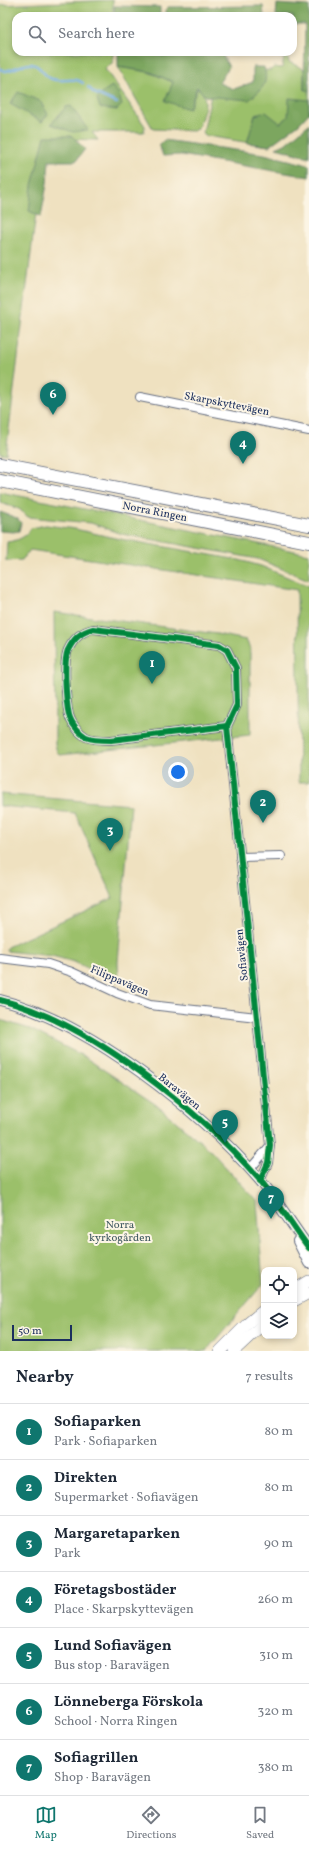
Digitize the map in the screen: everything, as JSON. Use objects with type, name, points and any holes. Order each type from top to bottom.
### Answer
[{"type":"main road","name":"Norra Ringen","points":[[0,465],[309,525]]},
{"type":"main road","name":"Norra Ringen","points":[[0,481],[309,542]]},
{"type":"main road","points":[[297,1288],[309,1281]]},
{"type":"main road","points":[[297,1299],[309,1293]]},
{"type":"main road","points":[[220,1351],[248,1323],[261,1312]]},
{"type":"main road","points":[[234,1351],[261,1326]]},
{"type":"street","name":"Skarpskyttevägen","points":[[140,397],[309,431]]},
{"type":"street","points":[[93,629],[219,645],[227,650],[236,668],[237,705],[227,726],[111,740],[98,740],[86,737],[73,725],[69,715],[67,690],[68,652],[80,634],[93,629]]},
{"type":"street","name":"Sofiavägen","points":[[227,726],[270,1145],[268,1163],[260,1180]]},
{"type":"street","points":[[240,857],[281,856]]},
{"type":"street","name":"Filippavägen","points":[[0,958],[48,964],[72,972],[117,993],[150,1005],[257,1017]]},
{"type":"street","name":"Baravägen","points":[[0,1000],[62,1024],[100,1045],[134,1068],[196,1116],[221,1139],[260,1180],[309,1248]]},
{"type":"street","points":[[250,1169],[263,1156],[270,1145]]},
{"type":"street","name":"Baravägen","points":[[288,1219],[309,1263]]},
{"type":"green space","points":[[113,0],[113,12],[12,12],[12,56],[113,56],[113,62],[105,69],[145,126],[144,132],[92,132],[98,140],[62,139],[45,141],[6,454],[0,453],[0,5]]},
{"type":"green space","points":[[277,4],[309,6],[309,91],[304,89],[305,24],[297,24],[297,12],[276,12]]},
{"type":"green space","points":[[114,6],[160,7],[160,12],[115,12]]},
{"type":"green space","points":[[263,6],[264,12],[166,12],[168,7]]},
{"type":"green space","points":[[118,56],[223,56],[229,67],[219,83],[234,89],[253,82],[253,67],[264,67],[266,78],[258,93],[249,100],[205,96],[197,87],[189,109],[165,101],[173,82],[150,72],[118,67]]},
{"type":"green space","points":[[156,56],[192,56],[193,61]]},
{"type":"green space","points":[[287,56],[289,62],[304,69],[304,89],[309,91],[309,113],[269,146],[207,136],[203,133],[212,91],[254,90],[255,71],[271,70],[274,67],[282,68],[284,58],[280,57]]},
{"type":"green space","points":[[118,67],[148,72],[173,82],[189,109],[198,87],[204,97],[205,107],[198,129],[193,131],[153,129]]},
{"type":"green space","points":[[112,86],[119,94],[122,105],[117,110],[100,108],[97,99],[103,92]]},
{"type":"green space","points":[[18,92],[40,101],[48,114],[42,122],[10,104]]},
{"type":"green space","points":[[289,98],[309,100],[309,113],[299,124],[269,146],[247,143],[255,115],[266,112],[280,123],[288,117]]},
{"type":"green space","points":[[71,106],[88,130],[73,132],[51,124],[66,107]]},
{"type":"green space","points":[[309,124],[309,157],[276,148],[285,144]]},
{"type":"green space","points":[[45,136],[72,136],[85,149],[76,161],[49,161],[47,184],[41,217],[29,211],[32,185]]},
{"type":"green space","points":[[164,140],[264,154],[309,165],[309,177],[181,155],[163,156],[159,145]]},
{"type":"green space","points":[[0,492],[309,554],[309,580],[258,559],[122,534],[91,523],[28,517],[19,509],[0,503]]},
{"type":"green space","points":[[0,512],[17,518],[21,523],[19,531],[0,531]]},
{"type":"green space","points":[[46,525],[75,529],[115,538],[239,560],[261,566],[309,586],[309,782],[299,782],[297,590],[30,550],[22,560],[6,561],[7,542],[21,538],[31,528]]},
{"type":"green space","points":[[54,612],[217,634],[246,640],[250,648],[250,735],[60,755],[57,752],[55,744]]},
{"type":"green space","points":[[0,794],[131,805],[118,962],[119,981],[115,981],[74,962],[52,956],[6,951],[7,947],[113,898],[75,813],[0,806]]},
{"type":"green space","name":"Norra kyrkogården","points":[[0,1020],[30,1029],[83,1056],[155,1104],[208,1148],[257,1201],[262,1267],[261,1286],[206,1351],[0,1351]]},
{"type":"waterway","points":[[0,69],[5,71],[32,64],[38,67],[49,78],[56,80],[75,80],[83,83]]},
{"type":"waterway","points":[[88,87],[94,93],[117,103]]},
{"type":"cycle path","points":[[93,629],[219,645],[227,650],[236,668],[237,705],[227,726],[111,740],[92,739],[83,735],[73,724],[69,715],[66,692],[66,656],[68,650],[78,636],[93,629]]},
{"type":"cycle path","points":[[227,726],[270,1145],[268,1163],[260,1181]]},
{"type":"cycle path","points":[[0,1000],[34,1011],[69,1027],[105,1048],[174,1098],[206,1125],[259,1179],[309,1248]]},
{"type":"place","name":"Lönneberga Förskola","points":[[53,415]]},
{"type":"place","name":"Företagsbostäder","points":[[243,464]]},
{"type":"place","name":"Sofiaparken","points":[[152,684]]},
{"type":"place","name":"Direkten","points":[[263,823]]},
{"type":"place","name":"Margaretaparken","points":[[110,851]]},
{"type":"place","name":"Lund Sofiavägen","points":[[225,1143]]},
{"type":"place","name":"Sofiagrillen","points":[[271,1219]]}]
